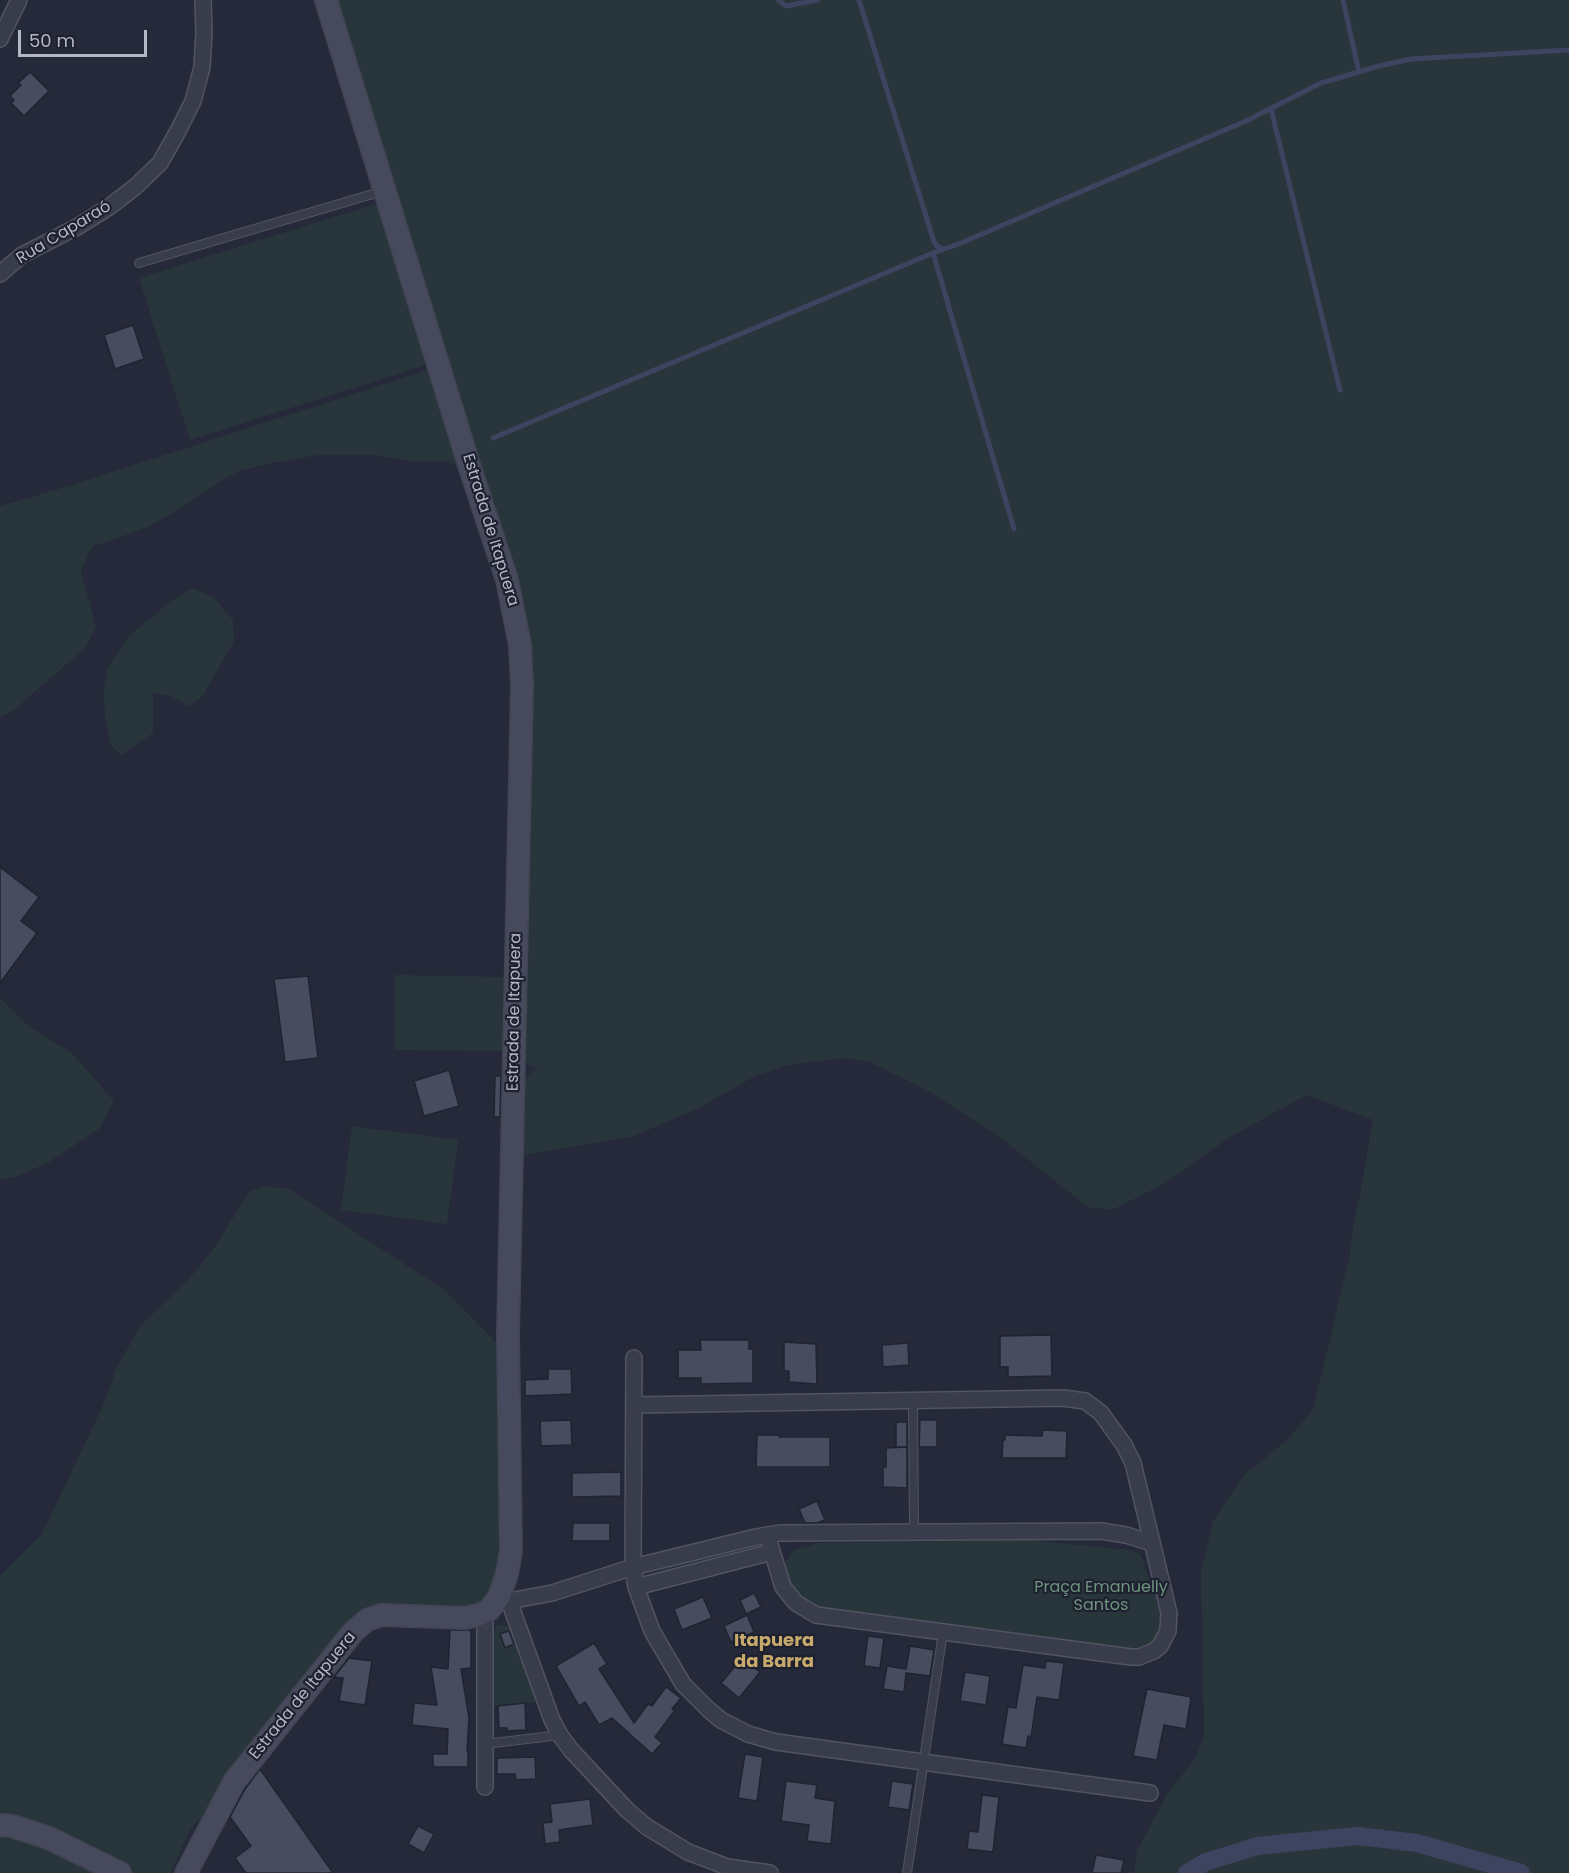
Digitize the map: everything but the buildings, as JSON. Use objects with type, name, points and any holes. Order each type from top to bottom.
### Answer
[{"type":"street","points":[[0,39],[19,0]]},
{"type":"street","name":"Rua Caparaó","points":[[0,274],[22,255],[77,227],[109,207],[135,187],[160,162],[193,101],[202,67],[203,0]]},
{"type":"street","name":"Estrada de Itapuera","points":[[186,1873],[234,1782],[359,1626],[367,1620],[382,1615],[466,1618],[498,1604],[507,1574],[512,1535],[508,1334],[522,687],[520,645],[507,580],[326,0]]},
{"type":"street","points":[[634,1358],[633,1567],[636,1587],[652,1631],[683,1684],[721,1720],[748,1734],[776,1742],[1150,1793]]},
{"type":"street","points":[[634,1405],[1063,1398],[1085,1401],[1101,1413],[1129,1453],[1133,1463],[1169,1622],[1165,1639],[1160,1646],[1147,1655],[1131,1658],[816,1615],[805,1610],[789,1596],[779,1578],[767,1535]]},
{"type":"street","points":[[498,1604],[574,1587],[633,1567],[767,1535],[1101,1531],[1126,1534],[1152,1543]]},
{"type":"street","points":[[636,1587],[772,1552]]},
{"type":"street","points":[[498,1604],[560,1735],[627,1810],[646,1827],[688,1852],[727,1867],[770,1873]]},
{"type":"street","points":[[485,1787],[485,1744],[498,1604]]},
{"type":"street","points":[[0,1825],[12,1826],[49,1838],[120,1873]]},
{"type":"lane","points":[[138,263],[384,190]]},
{"type":"lane","points":[[913,1401],[914,1532]]},
{"type":"lane","points":[[907,1873],[943,1632]]},
{"type":"lane","points":[[485,1744],[560,1735]]},
{"type":"green space","points":[[332,0],[1569,0],[1569,1873],[1134,1873],[1137,1851],[1167,1794],[1196,1757],[1204,1735],[1201,1573],[1213,1521],[1244,1475],[1287,1440],[1313,1410],[1350,1254],[1373,1120],[1307,1095],[1230,1137],[1164,1184],[1114,1209],[1089,1208],[997,1135],[927,1090],[870,1062],[842,1058],[789,1065],[757,1075],[695,1110],[634,1136],[519,1156],[520,1084],[535,1069],[544,1071],[521,1062],[516,712],[508,608],[465,474],[453,464],[444,461],[418,462],[376,455],[318,455],[266,464],[237,472],[148,527],[92,547],[81,571],[96,627],[84,649],[14,710],[0,717],[0,506],[72,485],[446,364]]},
{"type":"green space","points":[[382,202],[433,363],[190,440],[139,278]]},
{"type":"green space","points":[[193,588],[214,598],[233,620],[234,641],[203,696],[190,706],[171,696],[153,693],[153,733],[121,755],[111,745],[106,721],[103,696],[107,668],[130,635],[171,601]]},
{"type":"green space","points":[[395,975],[508,977],[508,1051],[394,1050]]},
{"type":"green space","points":[[0,998],[30,1027],[72,1053],[114,1101],[100,1128],[49,1162],[21,1175],[0,1180]]},
{"type":"green space","points":[[352,1126],[458,1140],[447,1224],[341,1210]]},
{"type":"green space","points":[[264,1186],[289,1189],[446,1291],[504,1351],[503,1545],[493,1590],[479,1607],[386,1610],[189,1831],[171,1873],[0,1873],[0,1576],[42,1534],[106,1399],[116,1369],[141,1325],[188,1280],[215,1247],[249,1192]]},
{"type":"green space","name":"Praça Emanuelly Santos","points":[[1029,1540],[1130,1550],[1141,1555],[1162,1618],[1160,1632],[1152,1644],[1135,1652],[816,1609],[808,1606],[792,1589],[785,1572],[786,1561],[794,1550],[819,1543]]},
{"type":"green space","points":[[736,1548],[736,1553],[659,1571],[657,1569],[657,1567]]},
{"type":"green space","points":[[496,1625],[509,1626],[538,1702],[489,1707],[493,1636]]},
{"type":"waterway","points":[[778,0],[786,6],[818,0]]},
{"type":"waterway","points":[[859,0],[934,242],[942,249]]},
{"type":"waterway","points":[[1343,0],[1359,72]]},
{"type":"waterway","points":[[493,438],[961,243],[1246,121],[1321,83],[1411,59],[1569,50]]},
{"type":"waterway","points":[[1271,109],[1340,390]]},
{"type":"waterway","points":[[933,253],[1014,529]]},
{"type":"waterway","points":[[1187,1873],[1206,1862],[1257,1846],[1358,1836],[1417,1843],[1521,1873]]},
{"type":"district","name":"Itapuera da Barra","points":[[774,1651]]}]
